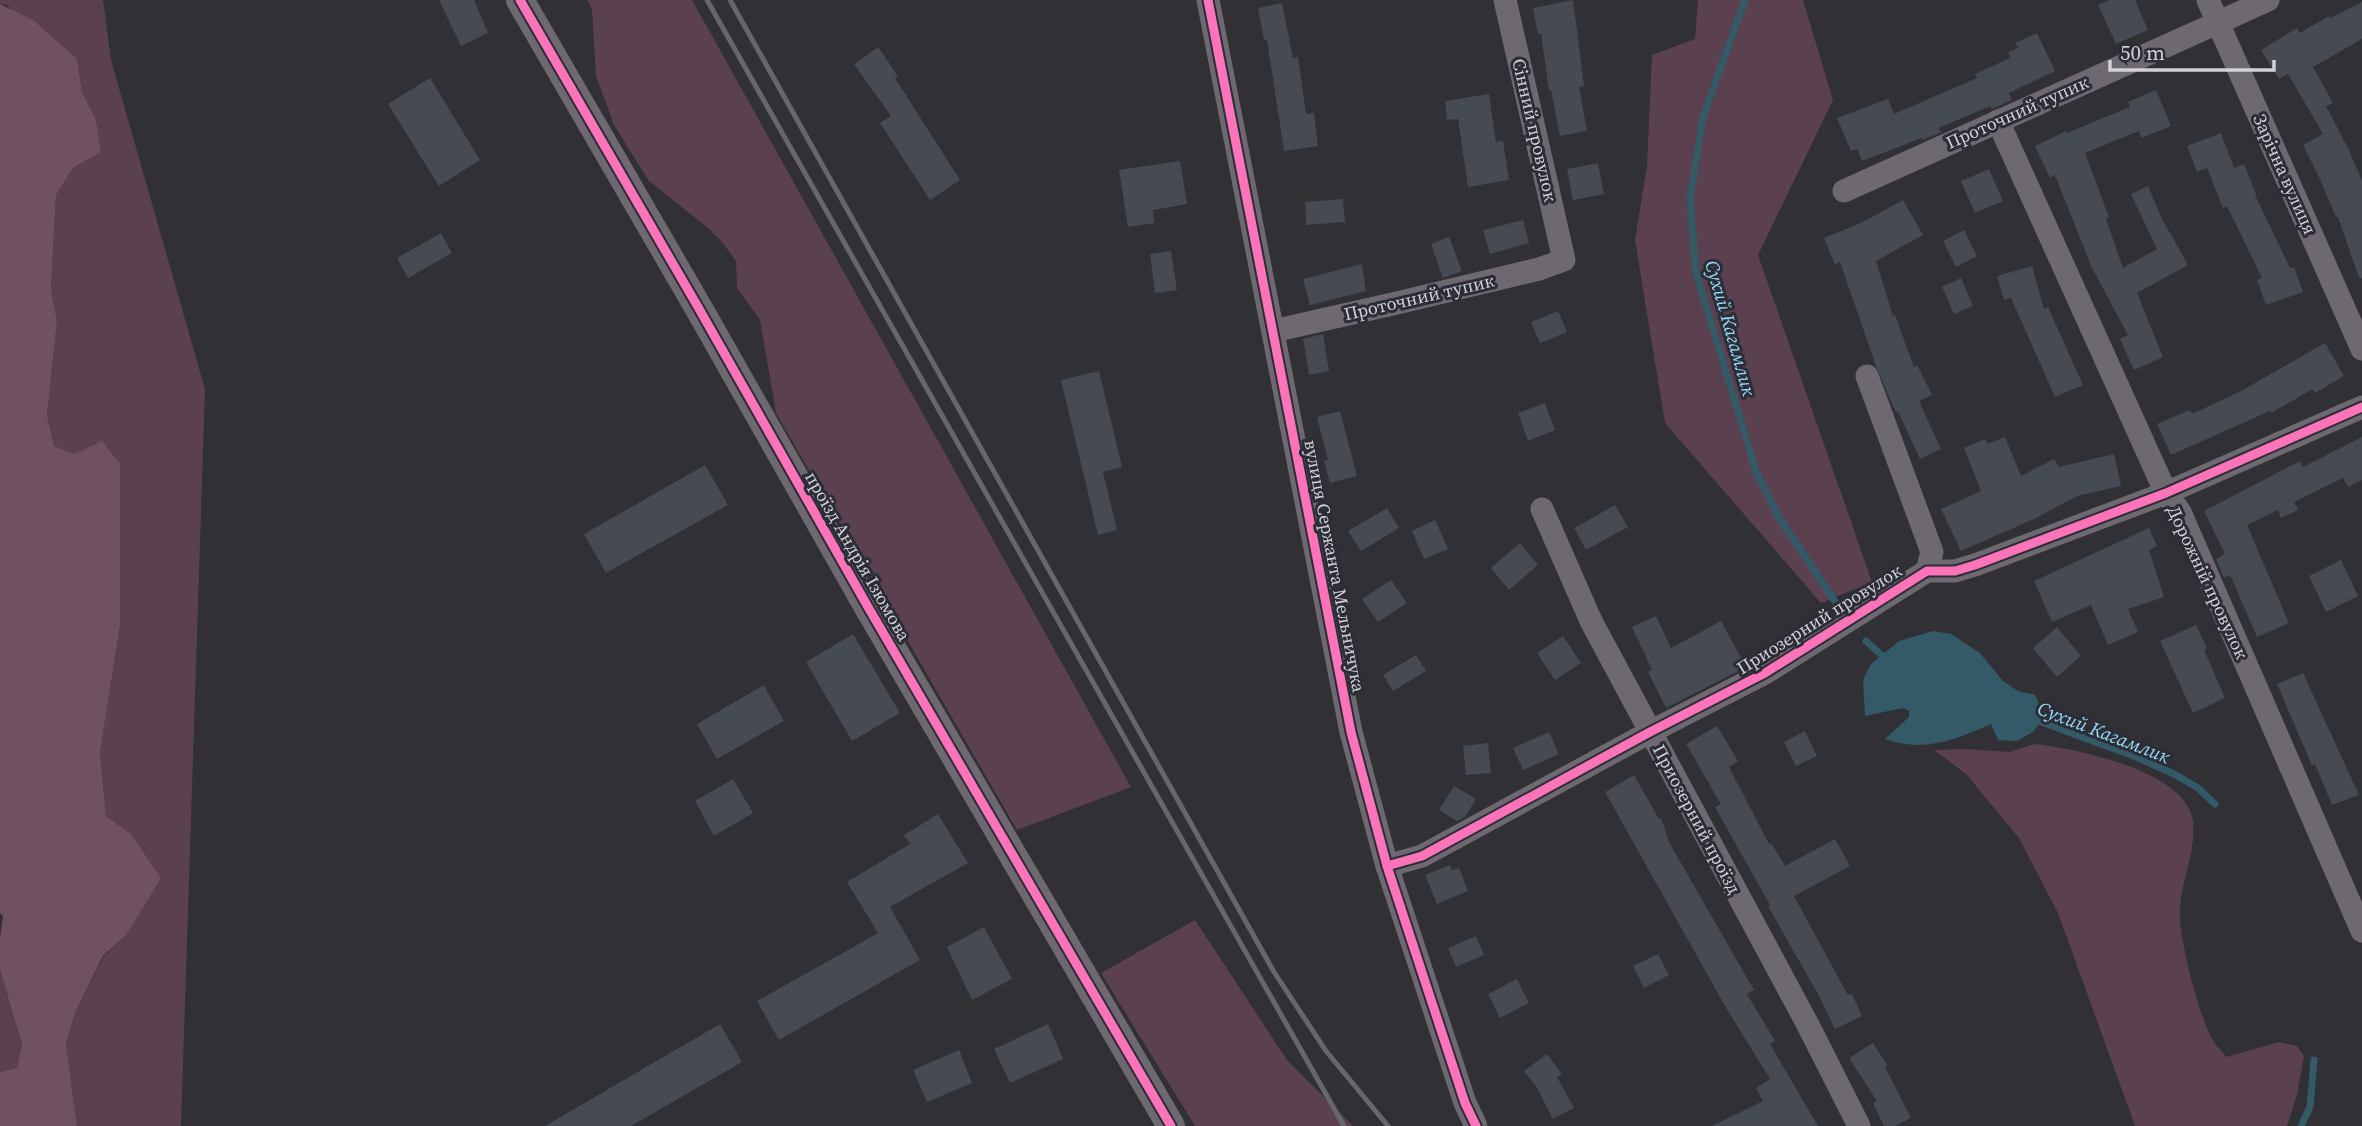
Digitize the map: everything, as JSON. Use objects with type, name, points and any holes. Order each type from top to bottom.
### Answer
[{"type":"street","name":"проїзд Андрія Ізюмова","points":[[520,0],[868,607],[1171,1126]]},
{"type":"street","name":"вулиця Сержанта Мельничука","points":[[1208,0],[1351,732],[1387,866],[1465,1103],[1476,1126]]},
{"type":"street","name":"Сінний провулок","points":[[1505,0],[1564,260]]},
{"type":"street","name":"Проточний тупик","points":[[1844,191],[1997,121],[2213,10],[2268,0]]},
{"type":"street","name":"Зарічна вулиця","points":[[2213,10],[2362,349]]},
{"type":"street","name":"Дорожній провулок","points":[[1997,121],[2166,493],[2180,512],[2362,931]]},
{"type":"street","name":"Проточний тупик","points":[[1273,331],[1539,269],[1564,260]]},
{"type":"street","points":[[1867,376],[1932,552],[1927,571]]},
{"type":"street","name":"Приозерний провулок","points":[[1387,866],[1422,856],[1765,673],[1927,571],[1955,571],[1975,565],[2166,493],[2362,407]]},
{"type":"street","name":"Приозерний проїзд","points":[[1542,509],[1591,621],[1808,1025],[1859,1126]]},
{"type":"shaded area","points":[[0,0],[103,0],[111,60],[205,389],[181,1126],[77,1126],[66,1044],[75,1013],[104,956],[126,935],[130,833],[106,816],[100,753],[120,626],[75,454],[54,446],[47,415],[57,321],[51,289],[56,194],[73,168],[101,152],[96,120],[82,92],[77,59],[6,5],[0,4]]},
{"type":"shaded area","points":[[587,0],[692,0],[1131,787],[1017,830],[776,413],[760,320],[737,288],[736,261],[709,229],[649,181],[614,125],[596,76],[592,9]]},
{"type":"shaded area","points":[[1698,0],[1803,0],[1833,100],[1758,255],[1872,582],[1821,603],[1665,423],[1635,240],[1647,166],[1652,55],[1695,39]]},
{"type":"shaded area","points":[[0,4],[33,20],[77,59],[82,92],[96,120],[101,152],[73,168],[56,195],[51,289],[57,321],[47,415],[54,446],[75,454],[102,441],[120,464],[120,626],[100,753],[106,816],[130,833],[161,878],[126,935],[103,956],[75,1013],[66,1044],[77,1126],[0,1126],[0,1072],[17,1068],[22,1045],[0,970],[3,916],[0,913]]},
{"type":"shaded area","points":[[2035,744],[2077,751],[2128,766],[2152,776],[2172,789],[2186,804],[2193,822],[2193,833],[2181,896],[2180,919],[2185,954],[2196,995],[2207,1029],[2226,1057],[2279,1042],[2297,1046],[2304,1056],[2297,1095],[2287,1126],[2135,1126],[2058,913],[2019,838],[1966,774],[1934,750],[2009,752]]},
{"type":"shaded area","points":[[1195,920],[1287,1060],[1353,1126],[1195,1126],[1101,973]]},
{"type":"shaded area","points":[[0,970],[22,1046],[17,1068],[0,1072]]},
{"type":"water","points":[[1933,631],[1951,634],[1980,653],[2003,681],[2018,691],[2035,695],[2043,712],[2041,722],[2033,732],[2017,741],[1998,740],[1991,724],[1965,735],[1926,745],[1885,739],[1909,717],[1909,711],[1903,708],[1865,716],[1863,680],[1871,664],[1899,641]]},
{"type":"building","points":[[439,0],[474,0],[488,33],[461,46]]},
{"type":"building","points":[[1573,0],[1584,86],[1579,87],[1587,131],[1560,136],[1551,90],[1549,91],[1541,33],[1538,34],[1533,8]]},
{"type":"building","points":[[2109,0],[2135,0],[2148,30],[2116,44],[2098,5]]},
{"type":"building","points":[[2362,2],[2362,39],[2313,67],[2333,103],[2326,106],[2362,181],[2362,278],[2359,278],[2338,217],[2303,145],[2323,134],[2288,74],[2279,79],[2261,50],[2297,28],[2300,33],[2329,16],[2330,18]]},
{"type":"building","points":[[1282,3],[1293,58],[1298,57],[1306,114],[1314,113],[1318,146],[1284,151],[1267,40],[1264,40],[1258,8]]},
{"type":"building","points":[[2037,33],[2055,71],[2009,93],[2012,100],[1992,109],[1990,106],[1939,128],[1941,132],[1923,140],[1922,138],[1862,161],[1857,149],[1851,151],[1837,118],[1888,99],[1894,114],[1977,78],[1975,74],[2010,58],[2008,52],[2018,48],[2015,43]]},
{"type":"building","points":[[878,47],[960,180],[930,200],[880,123],[891,116],[854,64]]},
{"type":"building","points":[[430,78],[480,160],[439,186],[388,104]]},
{"type":"building","points":[[2156,90],[2171,126],[2142,138],[2139,131],[2085,153],[2109,217],[2106,219],[2123,268],[2157,249],[2131,194],[2148,186],[2161,217],[2188,265],[2137,293],[2163,357],[2134,370],[2120,339],[2128,335],[2092,268],[2055,175],[2050,178],[2035,146],[2066,131],[2067,133],[2130,107],[2128,102]]},
{"type":"building","points":[[1489,94],[1496,142],[1503,141],[1509,180],[1468,187],[1458,119],[1447,120],[1445,101]]},
{"type":"building","points":[[2221,133],[2234,168],[2244,164],[2255,195],[2290,268],[2294,267],[2303,292],[2266,305],[2257,280],[2262,278],[2227,206],[2223,208],[2207,168],[2197,172],[2187,146]]},
{"type":"building","points":[[1180,161],[1187,204],[1153,210],[1154,223],[1128,227],[1119,170]]},
{"type":"building","points":[[1598,163],[1604,194],[1573,200],[1567,169]]},
{"type":"building","points":[[1989,169],[2003,201],[1975,213],[1961,181]]},
{"type":"building","points":[[1343,199],[1345,222],[1306,225],[1305,202]]},
{"type":"building","points":[[1903,200],[1923,235],[1876,261],[1893,316],[1895,315],[1914,367],[1917,365],[1932,395],[1919,401],[1941,449],[1920,459],[1876,366],[1840,262],[1835,265],[1824,238],[1863,222]]},
{"type":"building","points":[[1523,220],[1529,243],[1490,254],[1483,230]]},
{"type":"building","points":[[1964,230],[1977,256],[1956,267],[1943,241]]},
{"type":"building","points":[[441,233],[452,253],[408,278],[397,258]]},
{"type":"building","points":[[1449,237],[1462,271],[1443,278],[1431,244]]},
{"type":"building","points":[[1171,251],[1177,290],[1155,293],[1150,254]]},
{"type":"building","points":[[1362,264],[1366,291],[1310,305],[1303,279]]},
{"type":"building","points":[[2032,266],[2044,309],[2048,307],[2083,385],[2055,397],[2011,298],[2004,300],[1997,276]]},
{"type":"building","points":[[1961,278],[1973,306],[1954,314],[1942,287]]},
{"type":"building","points":[[1558,311],[1567,332],[1540,343],[1531,322]]},
{"type":"building","points":[[1323,334],[1329,371],[1309,375],[1303,339]]},
{"type":"building","points":[[2325,343],[2344,376],[2315,393],[2313,389],[2271,413],[2270,411],[2171,455],[2157,424],[2190,410],[2192,414],[2241,391]]},
{"type":"building","points":[[1099,371],[1122,467],[1103,472],[1117,530],[1098,535],[1061,380]]},
{"type":"building","points":[[1545,403],[1555,430],[1528,441],[1518,413]]},
{"type":"building","points":[[1340,411],[1357,476],[1330,483],[1324,461],[1328,460],[1317,417]]},
{"type":"building","points":[[2005,437],[2021,476],[2054,459],[2059,467],[2114,454],[2121,486],[2077,496],[2034,519],[1961,551],[1941,509],[1981,491],[1964,448],[1985,439],[1987,444]]},
{"type":"building","points":[[2362,437],[2362,480],[2348,487],[2343,478],[2294,502],[2298,510],[2281,518],[2278,510],[2247,525],[2289,623],[2257,637],[2230,575],[2224,578],[2216,559],[2225,554],[2204,511],[2300,461],[2303,467]]},
{"type":"building","points":[[705,465],[728,505],[606,573],[584,534]]},
{"type":"building","points":[[1615,505],[1628,527],[1586,550],[1574,528]]},
{"type":"building","points":[[1387,508],[1399,528],[1361,551],[1348,531]]},
{"type":"building","points":[[1435,520],[1448,549],[1424,559],[1412,531]]},
{"type":"building","points":[[2149,528],[2157,546],[2149,550],[2164,597],[2128,609],[2138,632],[2108,645],[2091,605],[2052,622],[2034,581]]},
{"type":"building","points":[[1520,543],[1538,565],[1509,590],[1491,568]]},
{"type":"building","points":[[2341,560],[2358,596],[2326,612],[2309,576]]},
{"type":"building","points":[[1391,580],[1407,603],[1378,622],[1362,599]]},
{"type":"building","points":[[1656,616],[1671,648],[1721,621],[1746,667],[1666,708],[1648,672],[1652,670],[1632,627]]},
{"type":"building","points":[[2196,625],[2225,698],[2193,713],[2160,641]]},
{"type":"building","points":[[2057,627],[2081,656],[2057,677],[2033,648]]},
{"type":"building","points":[[853,634],[900,713],[852,741],[806,662]]},
{"type":"building","points":[[1563,636],[1581,663],[1555,680],[1537,653]]},
{"type":"building","points":[[1416,655],[1426,671],[1393,691],[1383,675]]},
{"type":"building","points":[[2303,673],[2359,795],[2332,805],[2277,684]]},
{"type":"building","points":[[764,685],[784,721],[717,759],[697,724]]},
{"type":"building","points":[[1717,726],[1738,761],[1729,767],[1769,844],[1771,843],[1785,866],[1835,839],[1850,866],[1794,896],[1848,995],[1852,994],[1862,1016],[1835,1029],[1715,807],[1721,804],[1686,744]]},
{"type":"building","points":[[1805,731],[1817,756],[1796,766],[1784,742]]},
{"type":"building","points":[[1549,732],[1559,754],[1523,770],[1513,748]]},
{"type":"building","points":[[1488,743],[1491,773],[1466,775],[1463,746]]},
{"type":"building","points":[[1634,775],[1659,819],[1661,818],[1670,844],[1754,990],[1747,994],[1775,1041],[1770,1044],[1818,1126],[1712,1126],[1763,1101],[1756,1088],[1770,1079],[1725,1006],[1605,792]]},
{"type":"building","points":[[733,779],[753,813],[714,836],[695,801]]},
{"type":"building","points":[[1454,786],[1476,799],[1465,817],[1457,821],[1439,810]]},
{"type":"building","points":[[938,814],[968,863],[890,907],[920,960],[779,1040],[757,1001],[878,933],[847,882],[910,844],[904,835]]},
{"type":"building","points":[[1450,865],[1452,870],[1459,868],[1468,891],[1437,904],[1425,875]]},
{"type":"building","points":[[984,927],[1012,979],[972,1000],[947,947]]},
{"type":"building","points":[[1476,936],[1484,955],[1456,967],[1448,948]]},
{"type":"building","points":[[1658,954],[1669,975],[1644,988],[1633,966]]},
{"type":"building","points":[[1517,979],[1529,1003],[1500,1018],[1488,994]]},
{"type":"building","points":[[720,1024],[742,1062],[631,1126],[545,1126]]},
{"type":"building","points":[[1048,1024],[1063,1059],[1010,1083],[994,1049]]},
{"type":"building","points":[[1873,1043],[1887,1065],[1885,1067],[1911,1118],[1895,1126],[1884,1126],[1873,1103],[1877,1101],[1849,1058]]},
{"type":"building","points":[[959,1050],[972,1083],[927,1102],[913,1070]]},
{"type":"building","points":[[1547,1054],[1562,1074],[1557,1077],[1574,1108],[1553,1119],[1537,1088],[1524,1071]]},
{"type":"waterway","name":"Сухий Кагамлик","points":[[1745,0],[1703,117],[1690,198],[1696,273],[1756,471],[1778,516],[1838,606]]},
{"type":"waterway","name":"Сухий Кагамлик","points":[[1866,641],[1887,660]]},
{"type":"waterway","name":"Сухий Кагамлик","points":[[2033,719],[2174,774],[2198,788],[2215,804]]},
{"type":"waterway","name":"Сухий Кагамлик","points":[[2301,1126],[2310,1107],[2314,1060]]},
{"type":"railway","points":[[707,0],[1344,1126]]},
{"type":"railway","points":[[730,0],[1274,972],[1326,1051],[1388,1126]]},
{"type":"cycle path","points":[[520,0],[868,607],[1171,1126]]},
{"type":"cycle path","points":[[1208,0],[1351,732],[1387,866],[1465,1103],[1476,1126]]},
{"type":"cycle path","points":[[1387,866],[1422,856],[1765,673],[1927,571],[1955,571],[1975,565],[2166,493],[2362,407]]}]
